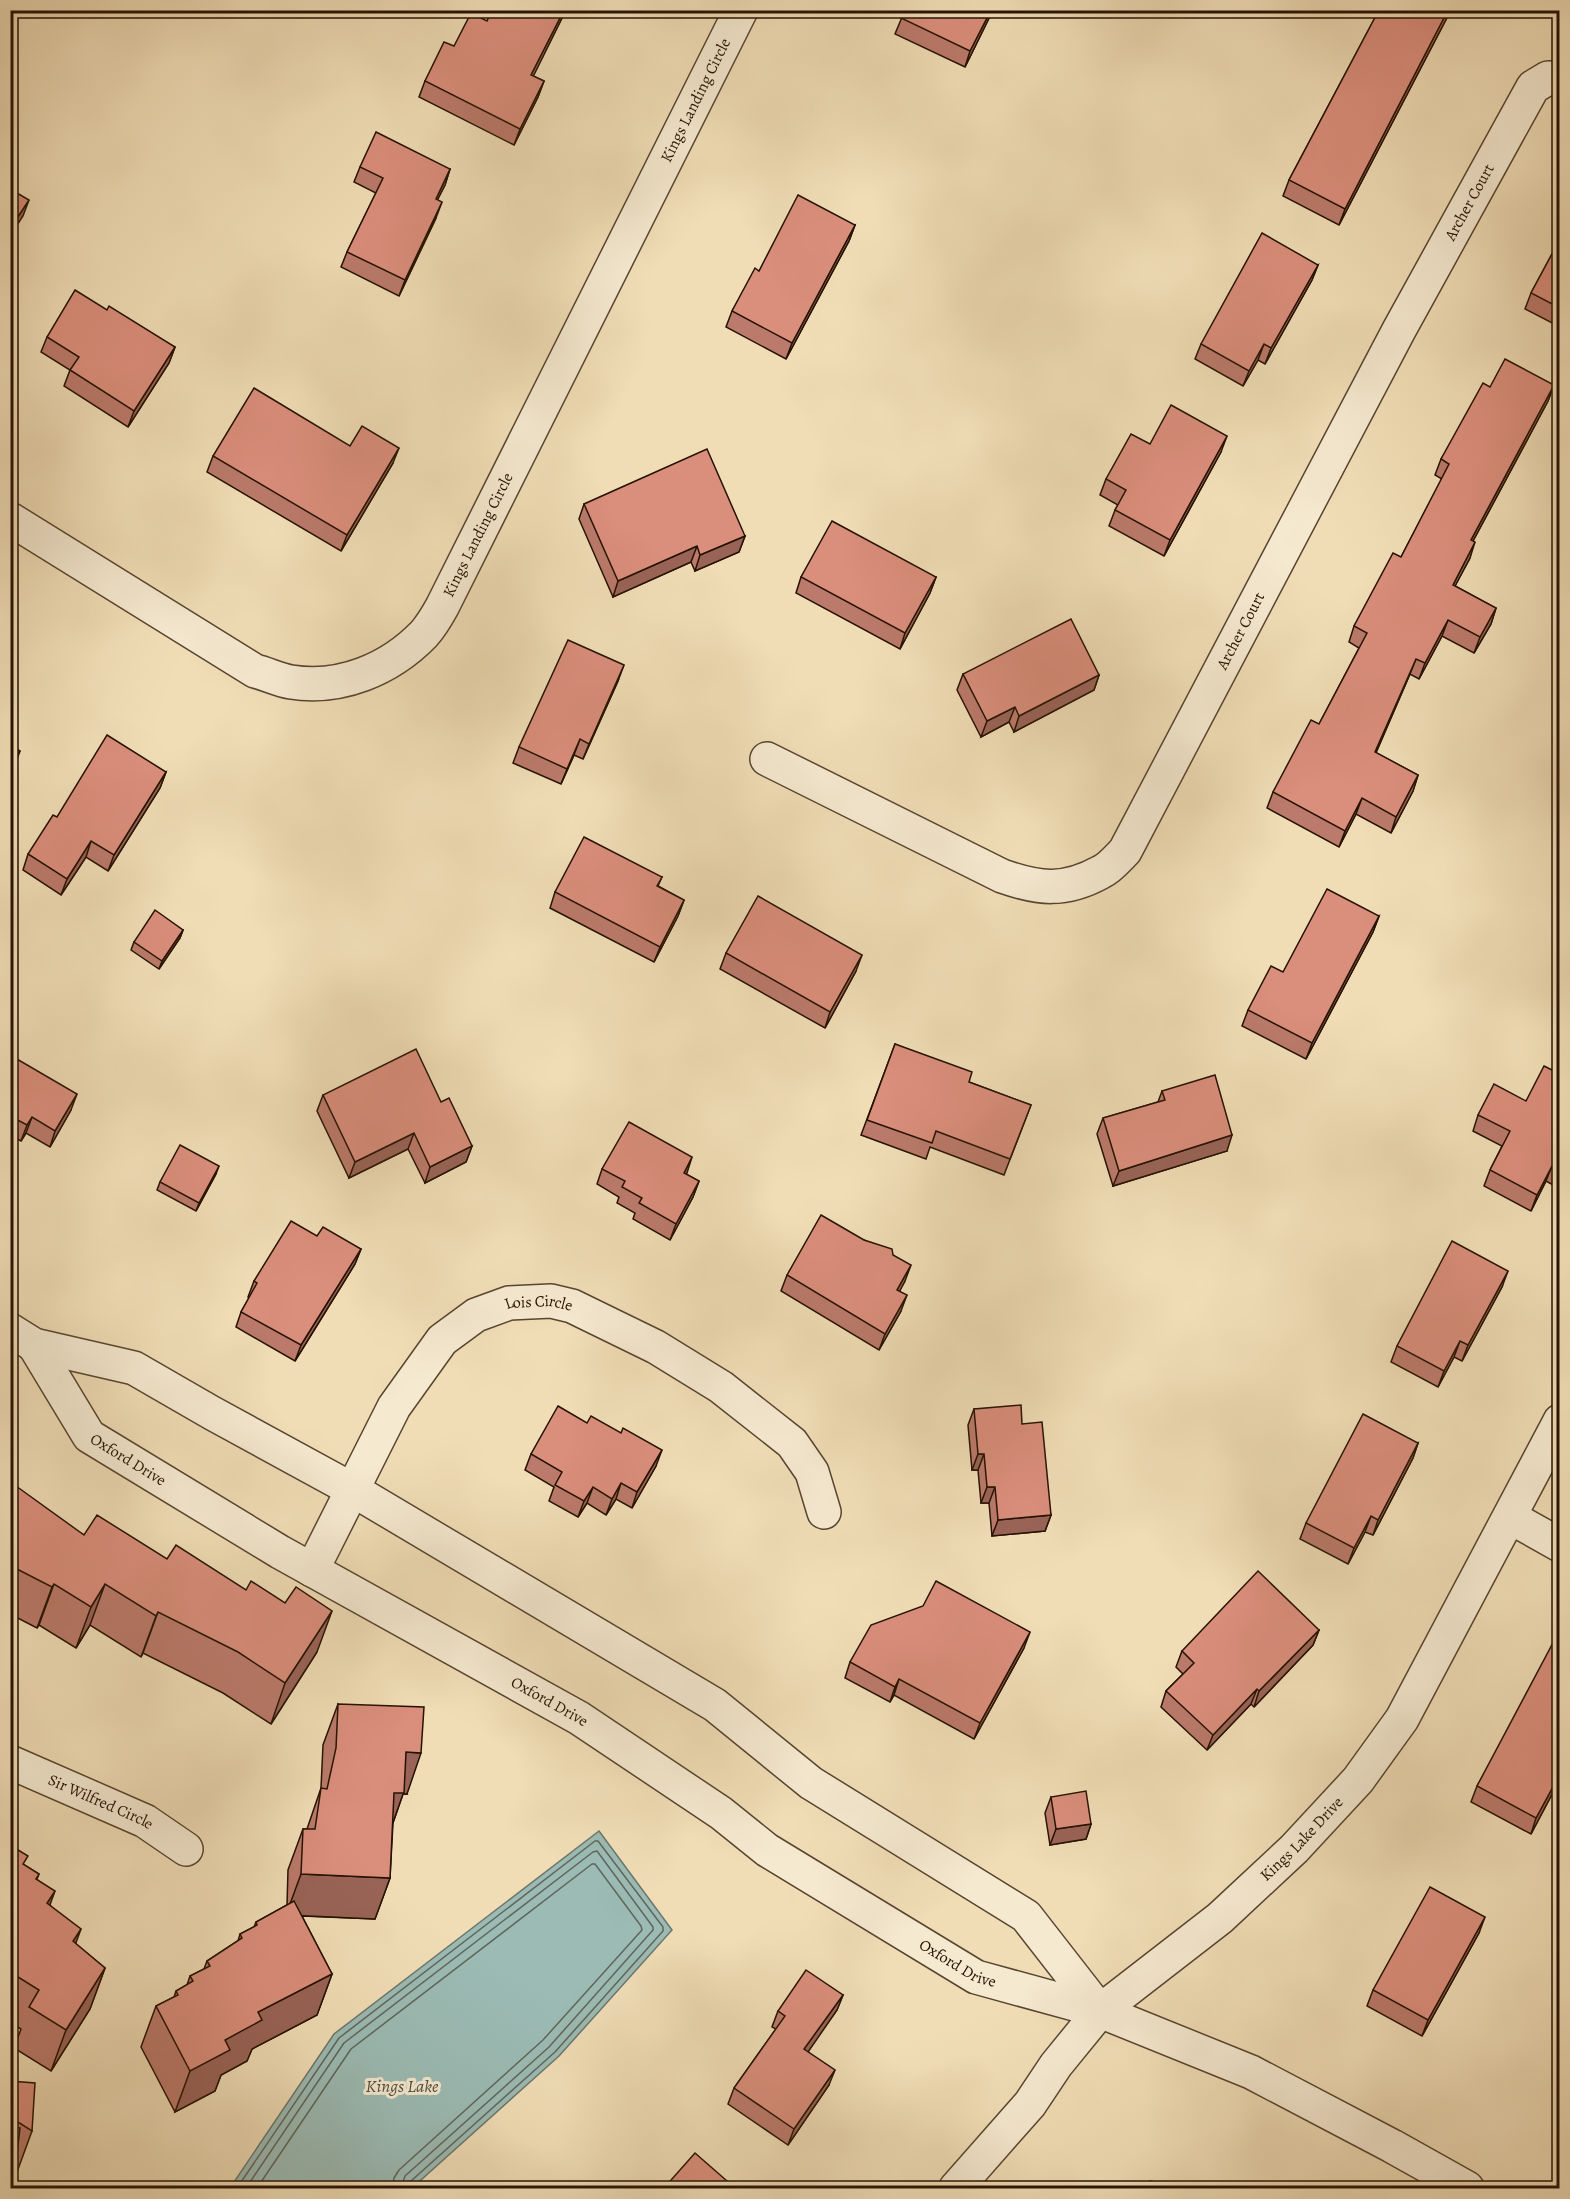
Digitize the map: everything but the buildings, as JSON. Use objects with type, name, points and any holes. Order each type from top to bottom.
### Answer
[{"type":"street","name":"Kings Landing Circle","points":[[10,519],[255,671],[291,682],[328,683],[365,675],[398,658],[426,632],[442,607],[741,10]]},
{"type":"street","name":"Archer Court","points":[[767,759],[1002,876],[1032,886],[1069,885],[1102,872],[1125,851],[1399,330],[1533,87],[1548,78],[1560,79]]},
{"type":"street","name":"Lois Circle","points":[[312,1570],[394,1407],[442,1340],[476,1315],[509,1303],[551,1301],[572,1306],[656,1347],[721,1387],[792,1443],[812,1472],[824,1512]]},
{"type":"street","name":"Oxford Drive","points":[[22,1338],[134,1368],[353,1490],[715,1705],[811,1782],[1026,1916],[1100,2011]]},
{"type":"street","name":"Oxford Drive","points":[[22,1338],[88,1436],[312,1570],[579,1718],[721,1813],[767,1850],[976,1977],[1100,2011],[1251,2072],[1467,2188]]},
{"type":"street","name":"Kings Lake Drive","points":[[956,2188],[1030,2104],[1056,2065],[1100,2011],[1220,1918],[1294,1849],[1358,1780],[1401,1719],[1560,1421]]},
{"type":"street","points":[[1510,1517],[1560,1545]]},
{"type":"street","name":"Sir Wilfred Circle","points":[[10,1762],[145,1821],[186,1849]]},
{"type":"water","name":"Kings Lake","points":[[599,1831],[672,1930],[559,2056],[412,2188],[230,2188],[334,2034]]}]
